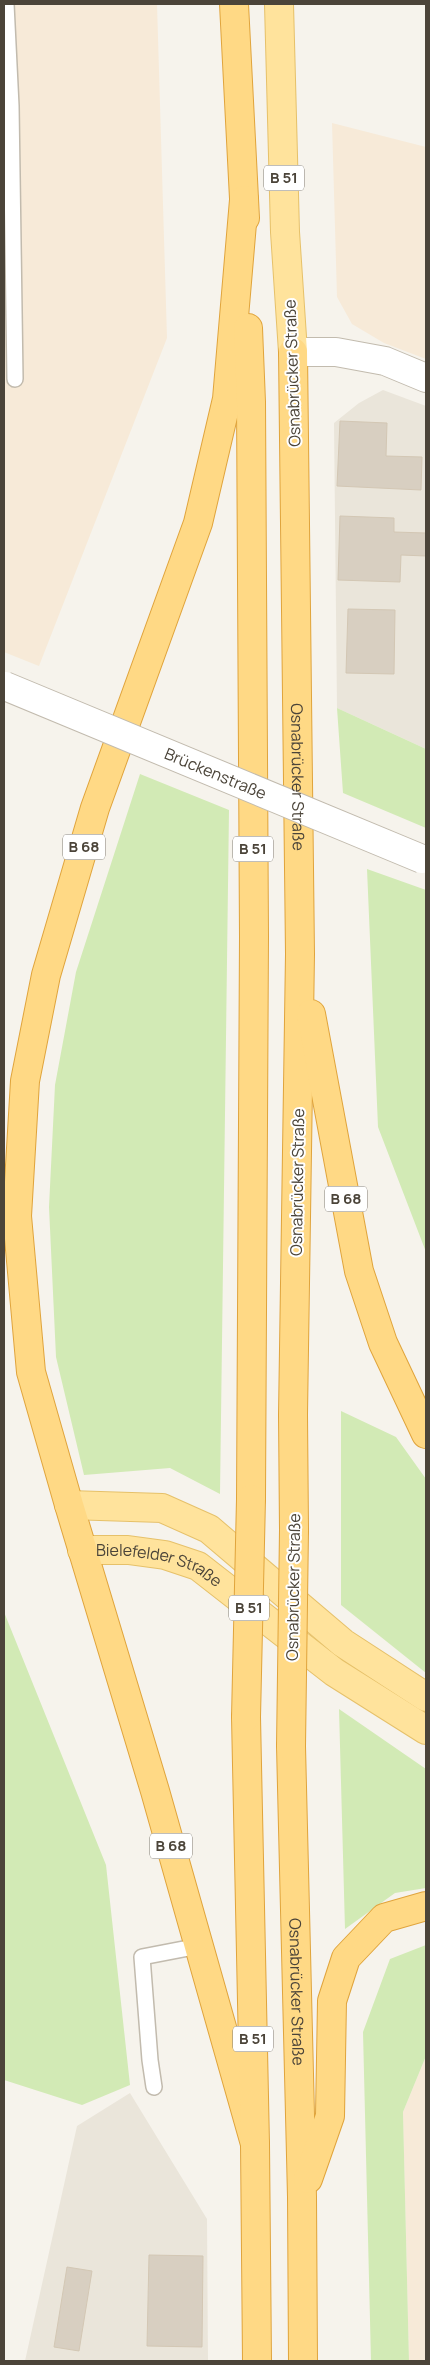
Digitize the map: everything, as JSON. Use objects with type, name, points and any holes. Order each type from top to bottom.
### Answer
[{"type":"highway","name":"B 51","points":[[234,4],[244,200],[251,402],[254,936],[252,1499],[246,1717],[255,2144],[257,2361]]},
{"type":"highway","name":"B 68","points":[[244,200],[228,399],[198,523],[93,818],[46,975],[25,1081],[17,1216],[30,1362],[82,1550],[156,1791],[255,2144]]},
{"type":"highway","name":"Osnabrücker Straße","points":[[293,352],[300,954],[293,1415],[294,1530],[291,1746],[302,2197],[303,2361]]},
{"type":"highway","name":"B 68","points":[[300,954],[359,1271],[383,1343],[426,1434]]},
{"type":"highway","points":[[302,2197],[330,2116],[332,2000],[346,1958],[384,1918],[426,1906]]},
{"type":"main road","name":"Osnabrücker Straße","points":[[279,4],[285,232],[293,352]]},
{"type":"main road","points":[[69,1505],[162,1508],[209,1529],[343,1643],[426,1697]]},
{"type":"main road","name":"Bielefelder Straße","points":[[82,1550],[128,1550],[165,1555],[198,1566],[334,1672],[426,1730]]},
{"type":"street","points":[[293,352],[336,352],[385,361],[426,378]]},
{"type":"street","name":"Brückenstraße","points":[[4,686],[424,860]]},
{"type":"lane","points":[[6,4],[11,106],[15,379]]},
{"type":"lane","points":[[154,2087],[150,2060],[142,1957],[199,1946]]},
{"type":"shaded area","points":[[4,4],[157,4],[167,338],[39,666],[4,652]]},
{"type":"shaded area","points":[[332,123],[426,147],[426,359],[384,343],[352,324],[337,297]]},
{"type":"shaded area","points":[[383,390],[426,406],[426,749],[337,708],[334,423],[359,403]]},
{"type":"shaded area","points":[[426,2056],[426,2361],[409,2361],[403,2112]]},
{"type":"shaded area","points":[[130,2093],[207,2219],[208,2361],[25,2361],[77,2126]]},
{"type":"green space","points":[[337,708],[426,749],[426,828],[343,793]]},
{"type":"green space","points":[[140,774],[229,810],[220,1494],[170,1468],[84,1475],[56,1357],[49,1207],[55,1085],[76,972]]},
{"type":"green space","points":[[367,869],[426,890],[426,1252],[378,1127]]},
{"type":"green space","points":[[341,1411],[396,1437],[426,1479],[426,1673],[341,1605]]},
{"type":"green space","points":[[4,1612],[106,1865],[130,2085],[82,2105],[4,2080]]},
{"type":"green space","points":[[339,1709],[426,1769],[426,1888],[395,1893],[345,1929]]},
{"type":"green space","points":[[426,1945],[426,2056],[403,2112],[409,2361],[371,2361],[363,2032],[390,1959]]},
{"type":"building","points":[[340,421],[387,423],[386,456],[422,457],[421,490],[337,486]]},
{"type":"building","points":[[340,516],[394,518],[394,532],[426,533],[426,556],[401,555],[400,582],[338,580]]},
{"type":"building","points":[[348,609],[395,610],[394,674],[346,673]]},
{"type":"building","points":[[149,2255],[203,2256],[202,2347],[147,2346]]},
{"type":"building","points":[[67,2267],[92,2271],[79,2351],[54,2347]]}]
